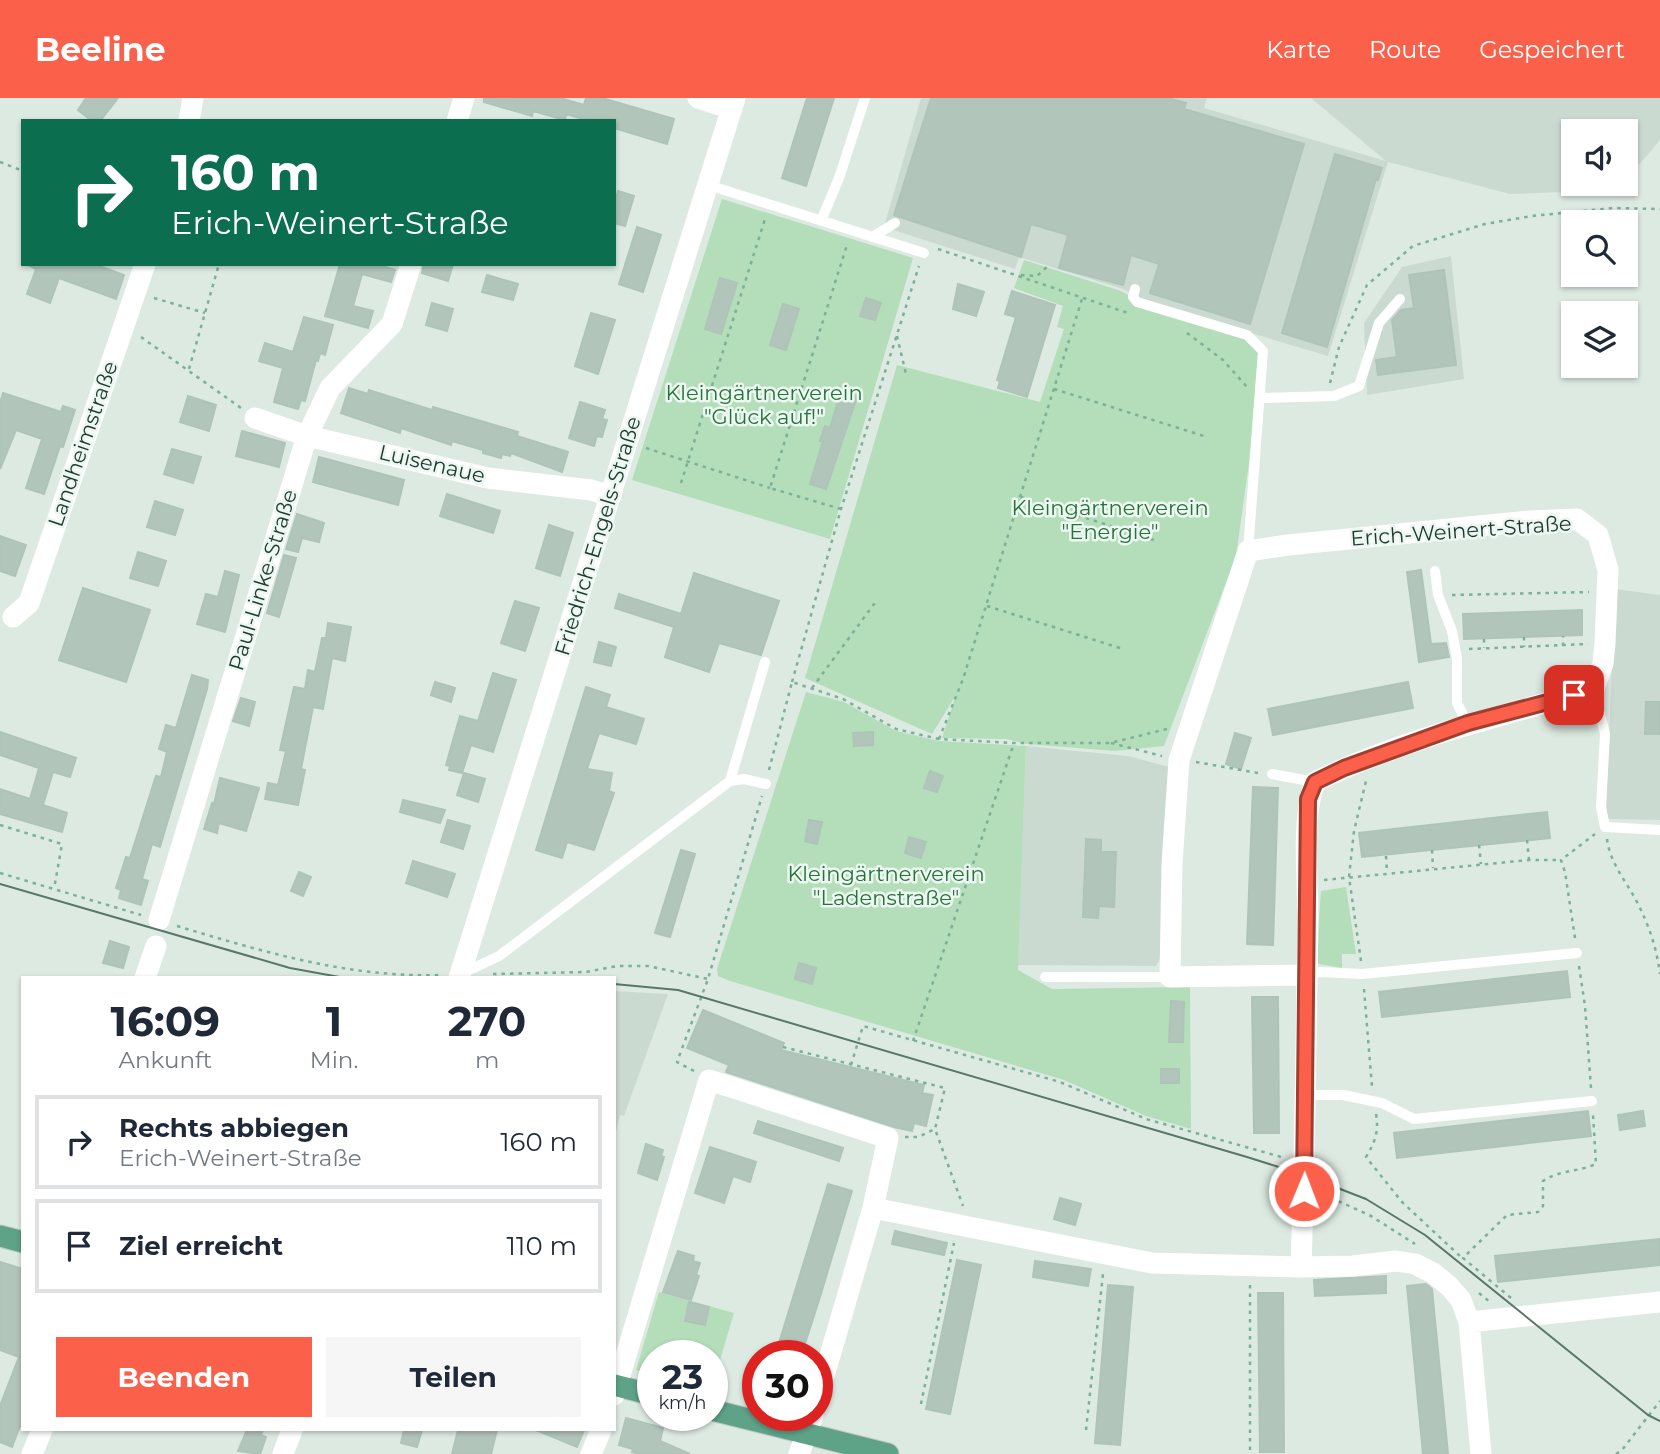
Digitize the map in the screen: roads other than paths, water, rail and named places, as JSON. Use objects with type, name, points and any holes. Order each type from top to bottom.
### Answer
[{"type":"main road","points":[[0,1236],[21,1241]]},
{"type":"main road","points":[[616,1389],[637,1392]]},
{"type":"main road","points":[[826,1431],[888,1454]]},
{"type":"street","points":[[189,119],[193,98]]},
{"type":"street","points":[[458,119],[464,98]]},
{"type":"street","points":[[698,98],[734,103]]},
{"type":"street","name":"Friedrich-Engels-Straße","points":[[459,976],[734,103]]},
{"type":"street","name":"Landheimstraße","points":[[13,617],[29,603],[144,266]]},
{"type":"street","name":"Paul-Linke-Straße","points":[[159,920],[307,436],[330,388],[392,324],[410,266]]},
{"type":"street","name":"Luisenaue","points":[[248,413],[307,436],[488,478],[591,490],[611,496]]},
{"type":"street","name":"Erich-Weinert-Straße","points":[[1248,551],[1577,519],[1598,535],[1608,570],[1604,653],[1594,689]]},
{"type":"street","points":[[1248,551],[1179,760],[1172,864],[1170,977],[1307,975]]},
{"type":"street","points":[[1301,1267],[1306,1096],[1308,799],[1315,782],[1468,723],[1594,689]]},
{"type":"street","points":[[146,976],[156,946]]},
{"type":"street","points":[[616,1386],[709,1080],[888,1138],[873,1208],[833,1345]]},
{"type":"street","points":[[873,1208],[1152,1263],[1251,1267],[1353,1266],[1396,1261],[1415,1264],[1433,1273],[1449,1286],[1461,1300],[1469,1322],[1481,1454]]},
{"type":"street","points":[[1469,1322],[1660,1301]]},
{"type":"street","points":[[32,1454],[42,1431]]},
{"type":"street","points":[[283,1454],[292,1431]]},
{"type":"street","points":[[591,1454],[600,1431]]},
{"type":"street","points":[[799,1454],[808,1431]]},
{"type":"lane","points":[[821,220],[839,178],[865,98]]},
{"type":"lane","points":[[708,185],[924,253]]},
{"type":"lane","points":[[872,237],[895,223]]},
{"type":"lane","points":[[1135,289],[1133,297],[1137,302],[1247,335],[1263,351],[1248,551]]},
{"type":"lane","points":[[1260,398],[1334,396],[1359,386],[1379,323],[1400,299]]},
{"type":"lane","points":[[1435,571],[1438,595],[1452,631],[1457,702],[1468,723]]},
{"type":"lane","points":[[730,781],[765,662]]},
{"type":"lane","points":[[1594,689],[1605,734],[1601,807],[1605,827],[1660,830]]},
{"type":"lane","points":[[1272,774],[1315,782]]},
{"type":"lane","points":[[459,976],[499,956],[730,781],[744,779],[765,784]]},
{"type":"lane","points":[[1307,975],[1320,972],[1362,974],[1577,953]]},
{"type":"lane","points":[[1045,977],[1170,977]]},
{"type":"lane","points":[[1306,1096],[1343,1095],[1373,1101],[1414,1119],[1592,1101]]},
{"type":"tram line","points":[[0,884],[290,968],[334,976]]},
{"type":"tram line","points":[[616,984],[678,990],[1247,1157],[1366,1199],[1425,1235],[1648,1415],[1660,1421]]},
{"type":"park label","name":"Kleingärtnerverein \"Glück auf!\"","points":[[764,405]]},
{"type":"park label","name":"Kleingärtnerverein \"Energie\"","points":[[1110,520]]},
{"type":"park label","name":"Kleingärtnerverein \"Ladenstraße\"","points":[[886,886]]}]
